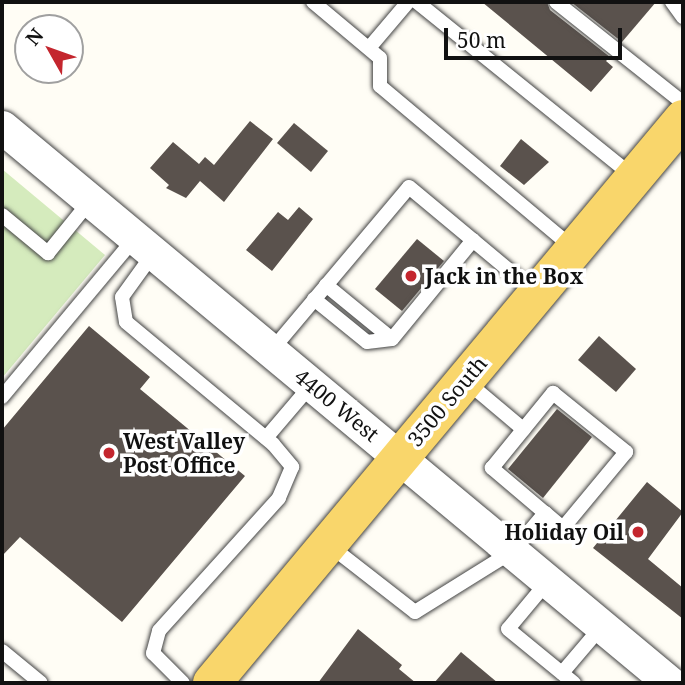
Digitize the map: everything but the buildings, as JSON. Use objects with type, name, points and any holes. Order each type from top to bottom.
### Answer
[{"type":"main road","name":"3500 South","points":[[212,683],[683,119]]},
{"type":"street","name":"4400 West","points":[[2,127],[670,683]]},
{"type":"lane","points":[[313,2],[380,58],[380,86],[574,249]]},
{"type":"lane","points":[[369,48],[408,2]]},
{"type":"lane","points":[[417,2],[634,177]]},
{"type":"lane","points":[[555,2],[683,103]]},
{"type":"lane","points":[[672,2],[683,17]]},
{"type":"lane","points":[[271,351],[409,187],[537,294]]},
{"type":"lane","points":[[2,215],[48,253],[90,201]]},
{"type":"lane","points":[[314,299],[368,342],[392,339],[473,240]]},
{"type":"lane","points":[[2,397],[144,246]]},
{"type":"lane","points":[[144,246],[126,289],[122,316],[266,438],[290,462],[287,487],[167,620],[154,641],[157,660],[183,683]]},
{"type":"lane","points":[[327,285],[392,339]]},
{"type":"lane","points":[[465,380],[523,429]]},
{"type":"lane","points":[[266,438],[312,384]]},
{"type":"lane","points":[[553,393],[626,452],[563,528],[545,513],[492,468],[553,393]]},
{"type":"lane","points":[[328,544],[415,612],[513,551],[545,513]]},
{"type":"lane","points":[[548,581],[508,629],[574,683]]},
{"type":"lane","points":[[562,673],[601,626]]},
{"type":"lane","points":[[2,651],[41,683]]},
{"type":"green space","points":[[2,169],[105,255],[2,378]]},
{"type":"place","name":"Jack in the Box","points":[[411,276]]},
{"type":"place","name":"West Valley Post Office","points":[[109,453]]},
{"type":"place","name":"Holiday Oil","points":[[638,532]]}]
